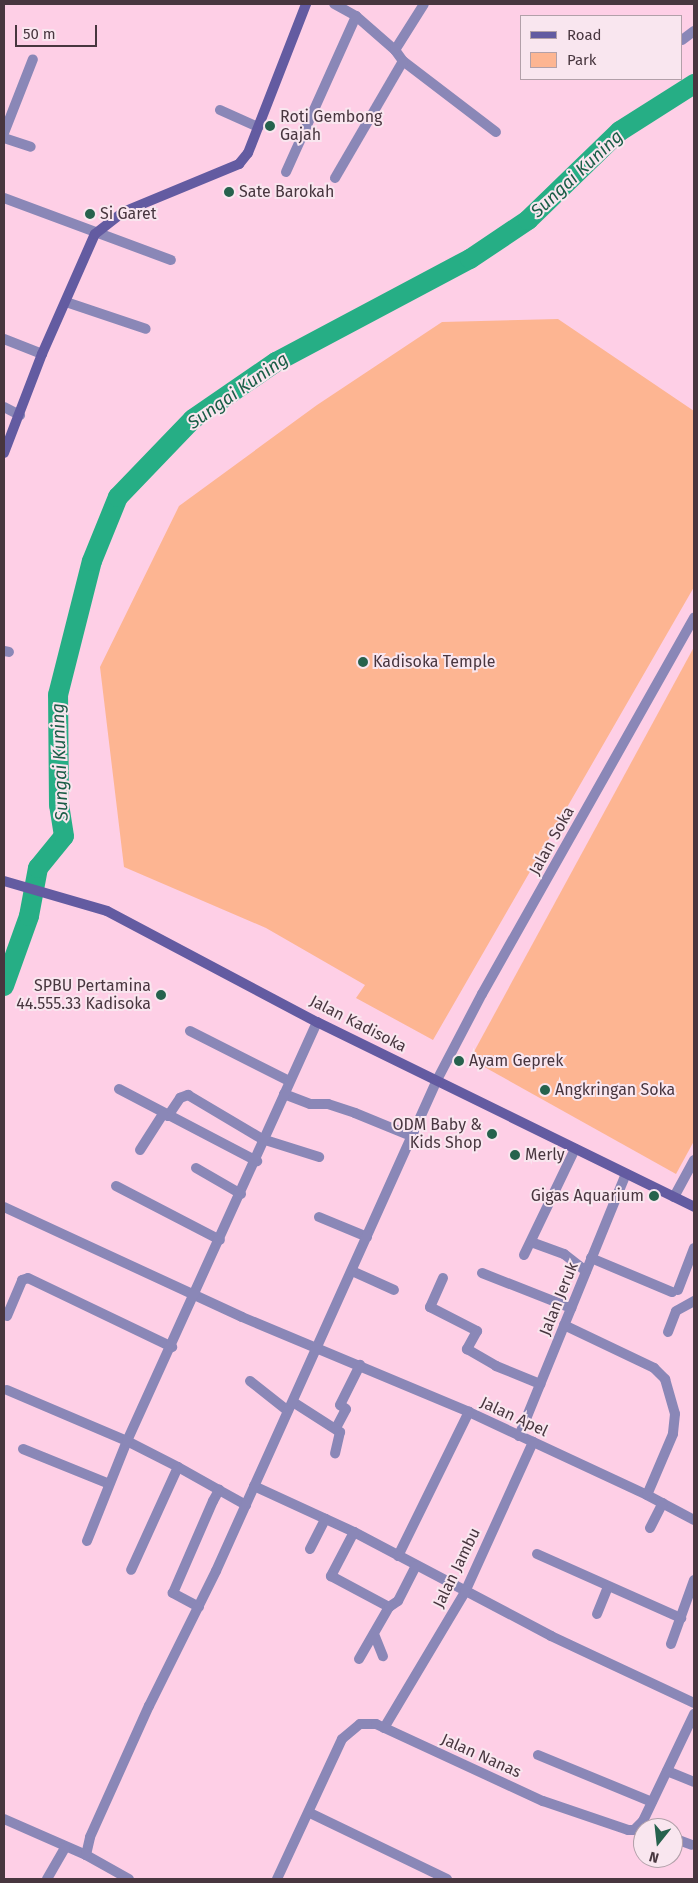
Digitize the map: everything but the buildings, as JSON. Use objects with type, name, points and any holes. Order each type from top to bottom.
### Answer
[{"type":"street","points":[[4,453],[42,354],[95,234],[123,212],[239,164],[248,153],[306,4]]},
{"type":"street","points":[[334,4],[356,16],[395,50],[403,61],[496,132]]},
{"type":"street","points":[[395,50],[424,4]]},
{"type":"street","points":[[286,172],[356,16]]},
{"type":"street","points":[[683,39],[694,31]]},
{"type":"street","points":[[4,133],[33,59]]},
{"type":"street","points":[[336,178],[403,61]]},
{"type":"street","points":[[220,110],[258,127]]},
{"type":"street","points":[[4,138],[31,147]]},
{"type":"street","points":[[4,198],[95,234],[171,260]]},
{"type":"street","points":[[66,302],[146,329]]},
{"type":"street","points":[[4,339],[42,354]]},
{"type":"street","points":[[4,407],[20,414]]},
{"type":"street","name":"Jalan Soka","points":[[86,1856],[90,1837],[145,1714],[199,1607],[246,1505],[437,1080],[482,994],[694,618]]},
{"type":"street","name":"Jalan Kadisoka","points":[[4,881],[107,911],[317,1022],[694,1207]]},
{"type":"street","points":[[87,1541],[127,1441],[257,1161],[262,1139],[317,1022]]},
{"type":"street","points":[[190,1031],[289,1081]]},
{"type":"street","points":[[119,1089],[165,1115],[257,1161]]},
{"type":"street","points":[[284,1094],[307,1103],[328,1104],[355,1112],[411,1136]]},
{"type":"street","points":[[140,1150],[165,1115],[180,1098],[188,1095],[262,1139],[319,1157]]},
{"type":"street","points":[[524,1255],[575,1149]]},
{"type":"street","points":[[674,1197],[694,1160]]},
{"type":"street","points":[[196,1168],[241,1194]]},
{"type":"street","name":"Jalan Jeruk","points":[[519,1436],[626,1174]]},
{"type":"street","points":[[116,1186],[220,1240]]},
{"type":"street","name":"Jalan Apel","points":[[4,1208],[196,1295],[469,1412],[647,1495],[694,1520]]},
{"type":"street","points":[[319,1217],[367,1237]]},
{"type":"street","points":[[531,1242],[564,1254],[586,1271]]},
{"type":"street","points":[[592,1258],[675,1291],[694,1248]]},
{"type":"street","points":[[352,1272],[394,1290]]},
{"type":"street","points":[[482,1273],[571,1308]]},
{"type":"street","points":[[7,1316],[22,1280],[28,1278],[172,1347]]},
{"type":"street","points":[[443,1278],[430,1307],[477,1331],[468,1349],[496,1366],[540,1384]]},
{"type":"street","points":[[668,1332],[676,1311],[694,1301]]},
{"type":"street","points":[[564,1324],[654,1368],[665,1379],[676,1414],[673,1434],[647,1495]]},
{"type":"street","points":[[336,1428],[346,1408],[340,1405],[360,1365]]},
{"type":"street","points":[[250,1381],[291,1406],[336,1428],[340,1432],[335,1453]]},
{"type":"street","points":[[7,1390],[127,1441],[246,1505]]},
{"type":"street","points":[[398,1556],[469,1412]]},
{"type":"street","name":"Jalan Jambu","points":[[384,1728],[465,1592],[533,1442]]},
{"type":"street","points":[[22,1449],[110,1484]]},
{"type":"street","points":[[132,1570],[178,1467]]},
{"type":"street","points":[[254,1486],[354,1532],[551,1636],[694,1703]]},
{"type":"street","points":[[199,1607],[172,1593],[219,1490]]},
{"type":"street","points":[[650,1528],[663,1504]]},
{"type":"street","points":[[310,1549],[325,1519]]},
{"type":"street","points":[[354,1532],[331,1576],[388,1607]]},
{"type":"street","points":[[537,1554],[681,1618]]},
{"type":"street","points":[[359,1660],[388,1607],[398,1601],[416,1566]]},
{"type":"street","points":[[671,1644],[694,1580]]},
{"type":"street","points":[[597,1614],[608,1587]]},
{"type":"street","points":[[374,1634],[383,1656]]},
{"type":"street","name":"Jalan Nanas","points":[[645,1818],[694,1714]]},
{"type":"street","name":"Jalan Nanas","points":[[277,1879],[310,1813],[342,1739],[360,1724],[384,1728],[543,1801],[628,1830],[633,1829]]},
{"type":"street","points":[[538,1756],[652,1802]]},
{"type":"street","points":[[667,1771],[694,1782]]},
{"type":"street","points":[[310,1813],[448,1879]]},
{"type":"street","points":[[4,1819],[86,1856],[129,1879]]},
{"type":"street","points":[[683,1842],[692,1845]]},
{"type":"street","points":[[47,1879],[65,1848]]},
{"type":"green space","points":[[558,319],[694,411],[694,587],[433,1040],[356,998],[365,985],[266,928],[124,867],[100,667],[179,506],[317,405],[442,322]]},
{"type":"green space","points":[[694,647],[694,1141],[676,1174],[470,1059]]},
{"type":"waterway","name":"Sungai Kuning","points":[[4,986],[29,916],[38,868],[64,836],[59,805],[58,695],[92,561],[118,497],[193,419],[276,362],[470,259],[528,220],[620,131],[694,84]]},
{"type":"place","name":"Roti Gembong Gajah","points":[[270,126]]},
{"type":"place","name":"Sate Barokah","points":[[229,192]]},
{"type":"place","name":"Si Garet","points":[[90,214]]},
{"type":"place","name":"Kadisoka Temple","points":[[363,662]]},
{"type":"place","name":"SPBU Pertamina 44.555.33 Kadisoka","points":[[161,995]]},
{"type":"place","name":"Ayam Geprek","points":[[459,1061]]},
{"type":"place","name":"Angkringan Soka","points":[[545,1090]]},
{"type":"place","name":"ODM Baby & Kids Shop","points":[[492,1134]]},
{"type":"place","name":"Merly","points":[[515,1155]]},
{"type":"place","name":"Gigas Aquarium","points":[[654,1196]]}]
